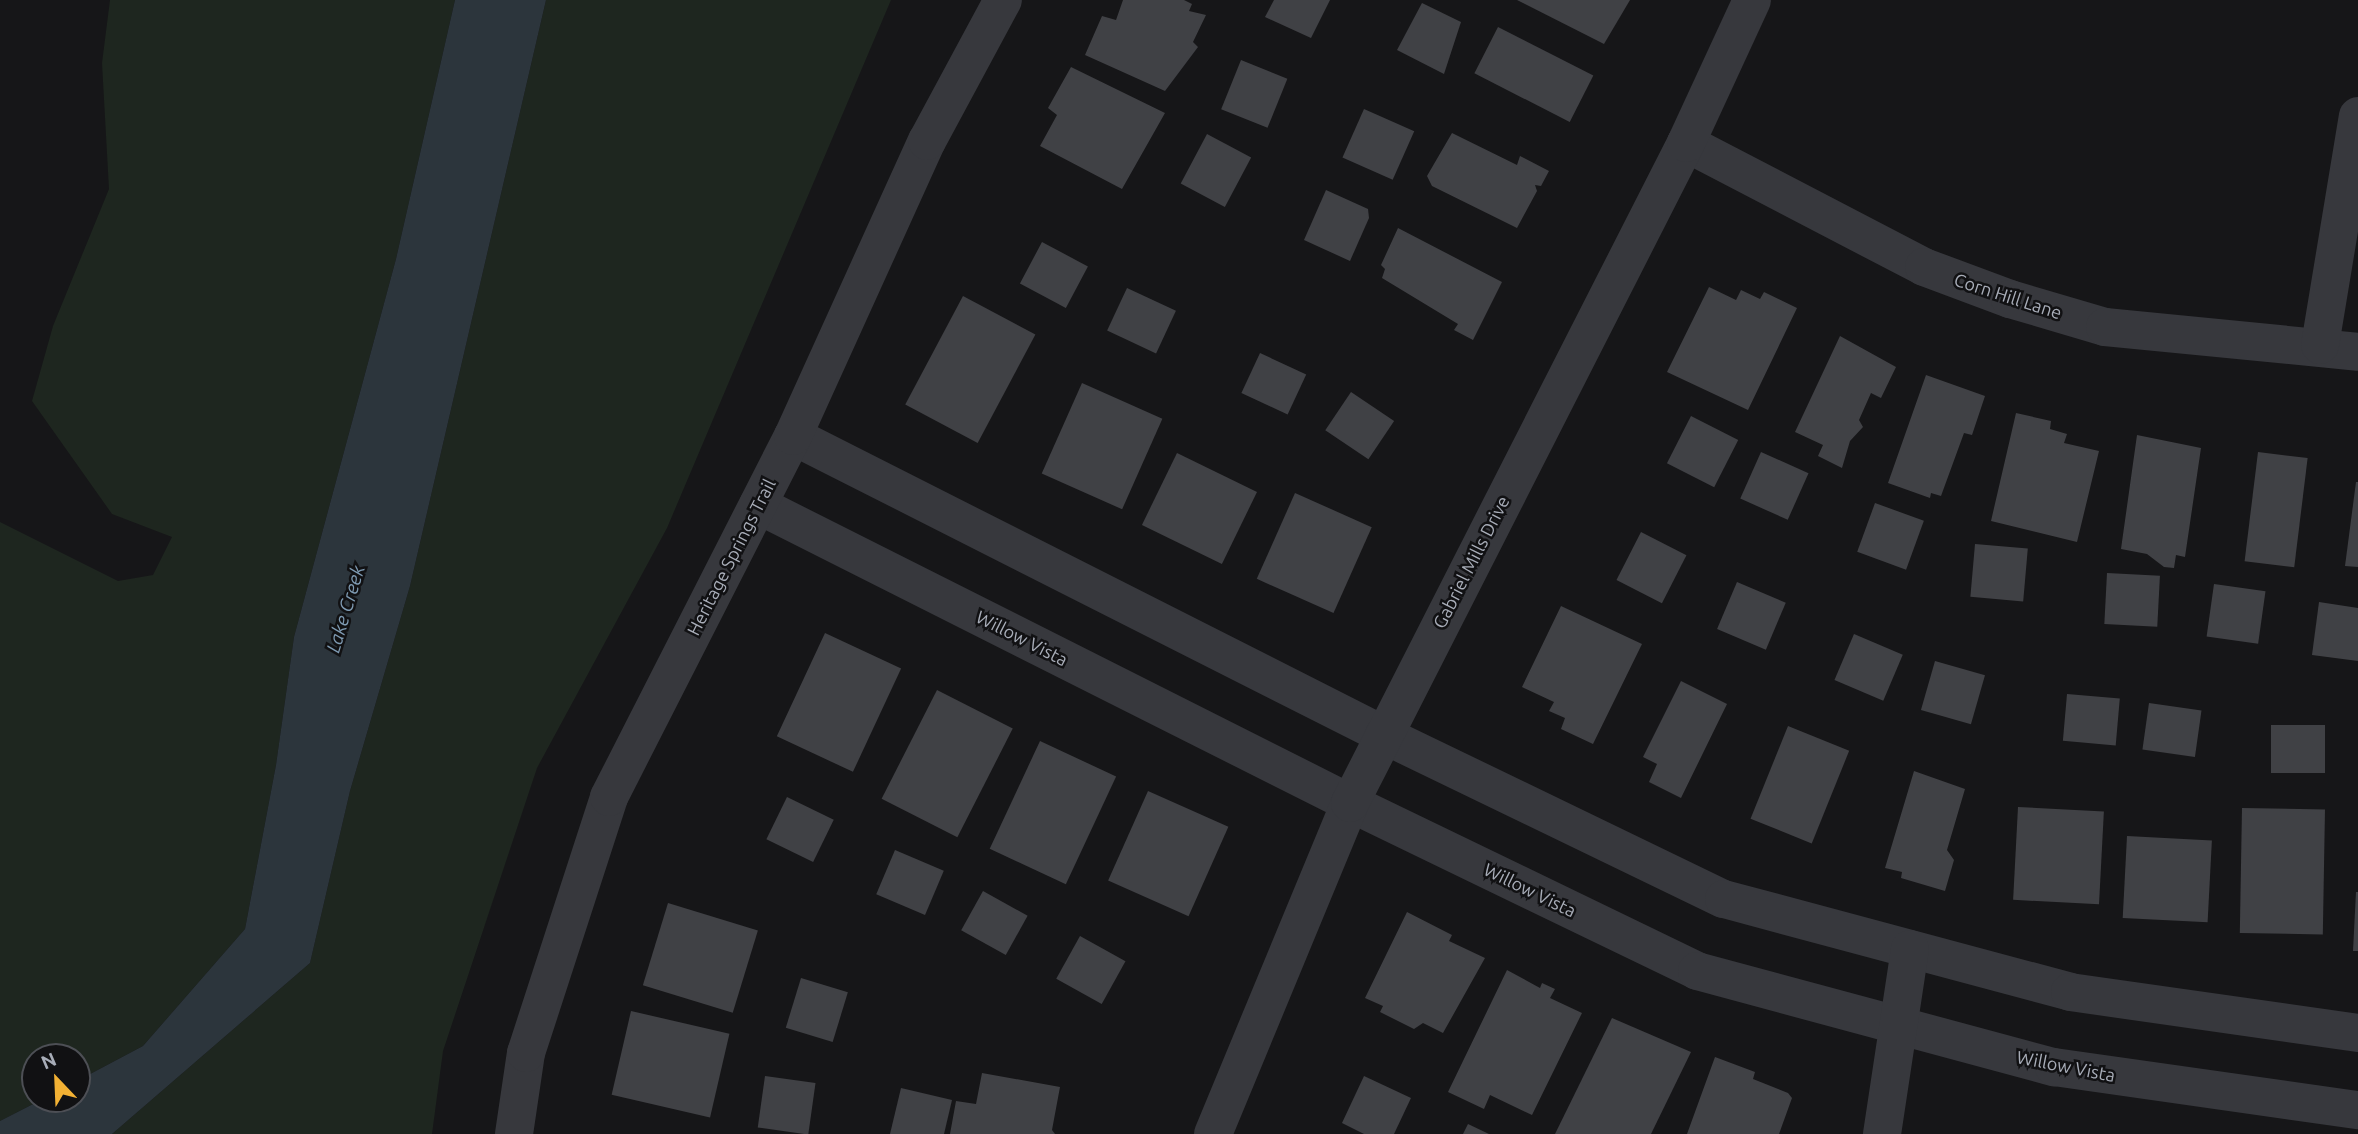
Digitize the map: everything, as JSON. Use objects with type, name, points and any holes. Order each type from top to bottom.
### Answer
[{"type":"street","name":"Heritage Springs Trail","points":[[514,1134],[526,1053],[609,797],[793,436],[927,141],[1003,0]]},
{"type":"street","name":"Gabriel Mills Drive","points":[[1213,1134],[1350,803],[1686,143],[1752,0]]},
{"type":"street","points":[[2320,345],[2358,116]]},
{"type":"street","name":"Corn Hill Lane","points":[[1686,143],[1923,267],[2010,299],[2105,327],[2320,345],[2358,352]]},
{"type":"street","points":[[793,436],[1384,735],[1724,899],[2070,992],[2358,1033]]},
{"type":"street","name":"Willow Vista","points":[[758,505],[1350,803],[1698,971],[2054,1068],[2358,1110]]},
{"type":"street","points":[[1882,1134],[1910,949]]},
{"type":"shaded area","points":[[110,0],[455,0],[396,259],[294,637],[276,765],[245,929],[143,1046],[91,1074],[91,1043],[21,1043],[21,1110],[0,1121],[0,522],[118,581],[153,575],[172,537],[112,514],[32,401],[53,326],[109,189],[102,63]]},
{"type":"shaded area","points":[[546,0],[891,0],[667,528],[537,768],[443,1051],[432,1134],[112,1134],[310,963],[350,791],[410,586]]},
{"type":"water","name":"Lake Creek","points":[[455,0],[546,0],[410,586],[350,791],[310,963],[112,1134],[0,1134],[0,1121],[21,1110],[21,1113],[91,1113],[91,1074],[143,1046],[245,929],[276,765],[294,637],[396,259]]},
{"type":"building","points":[[1123,0],[1184,0],[1192,4],[1189,11],[1206,15],[1193,42],[1198,47],[1165,91],[1085,55],[1102,16],[1116,20]]},
{"type":"building","points":[[1274,0],[1330,0],[1311,38],[1265,17]]},
{"type":"building","points":[[1517,0],[1630,0],[1604,44]]},
{"type":"building","points":[[1422,3],[1461,22],[1444,74],[1397,50]]},
{"type":"building","points":[[1498,27],[1593,76],[1570,122],[1474,73]]},
{"type":"building","points":[[1241,60],[1287,79],[1268,128],[1221,109]]},
{"type":"building","points":[[1071,67],[1165,113],[1122,189],[1040,146],[1057,115],[1048,108]]},
{"type":"building","points":[[1364,109],[1414,131],[1393,180],[1342,157]]},
{"type":"building","points":[[1452,133],[1517,165],[1520,156],[1549,171],[1541,186],[1535,185],[1537,191],[1517,228],[1432,186],[1427,176]]},
{"type":"building","points":[[1207,134],[1251,157],[1225,207],[1181,183]]},
{"type":"building","points":[[1326,190],[1368,209],[1369,218],[1350,261],[1304,240]]},
{"type":"building","points":[[1398,228],[1502,282],[1473,340],[1454,330],[1458,324],[1382,278],[1385,269],[1381,265]]},
{"type":"building","points":[[1042,242],[1088,266],[1066,308],[1020,283]]},
{"type":"building","points":[[1709,287],[1736,300],[1741,290],[1760,299],[1764,292],[1797,308],[1748,410],[1667,372]]},
{"type":"building","points":[[1127,288],[1176,311],[1156,353],[1107,331]]},
{"type":"building","points":[[963,296],[1035,334],[978,443],[905,405]]},
{"type":"building","points":[[1840,336],[1896,367],[1881,398],[1871,393],[1859,420],[1863,427],[1850,441],[1842,468],[1818,456],[1823,445],[1795,432]]},
{"type":"building","points":[[1260,353],[1306,375],[1288,414],[1241,393]]},
{"type":"building","points":[[1926,375],[1985,396],[1972,435],[1964,433],[1941,496],[1931,493],[1930,498],[1888,483]]},
{"type":"building","points":[[1082,383],[1162,419],[1122,509],[1042,473]]},
{"type":"building","points":[[1351,392],[1394,421],[1368,459],[1325,430]]},
{"type":"building","points":[[2016,413],[2051,421],[2050,429],[2067,434],[2064,443],[2099,451],[2077,542],[1991,521]]},
{"type":"building","points":[[1691,416],[1738,440],[1714,487],[1667,463]]},
{"type":"building","points":[[2137,435],[2201,448],[2185,557],[2176,555],[2174,568],[2164,567],[2147,554],[2121,549]]},
{"type":"building","points":[[1761,452],[1809,473],[1788,520],[1740,499]]},
{"type":"building","points":[[2258,452],[2308,458],[2294,567],[2245,561]]},
{"type":"building","points":[[1177,453],[1257,492],[1222,564],[1142,525]]},
{"type":"building","points":[[2358,482],[2358,567],[2345,566]]},
{"type":"building","points":[[1295,493],[1372,527],[1334,613],[1257,579]]},
{"type":"building","points":[[1875,503],[1924,521],[1906,570],[1857,552]]},
{"type":"building","points":[[1641,532],[1686,555],[1662,603],[1616,580]]},
{"type":"building","points":[[1975,544],[2028,549],[2023,601],[1970,597]]},
{"type":"building","points":[[2107,573],[2160,576],[2157,627],[2104,624]]},
{"type":"building","points":[[1737,582],[1786,603],[1766,650],[1717,629]]},
{"type":"building","points":[[2214,584],[2265,591],[2258,644],[2207,636]]},
{"type":"building","points":[[2319,602],[2358,608],[2358,661],[2312,655]]},
{"type":"building","points":[[1561,606],[1642,644],[1593,744],[1561,729],[1565,718],[1549,711],[1554,702],[1522,687]]},
{"type":"building","points":[[825,633],[901,668],[853,772],[777,736]]},
{"type":"building","points":[[1854,634],[1903,655],[1883,701],[1834,680]]},
{"type":"building","points":[[1935,661],[1985,675],[1971,724],[1921,710]]},
{"type":"building","points":[[1681,681],[1727,704],[1681,798],[1649,782],[1657,764],[1643,757]]},
{"type":"building","points":[[937,690],[1013,729],[957,837],[882,799]]},
{"type":"building","points":[[2067,694],[2120,699],[2116,745],[2063,741]]},
{"type":"building","points":[[2149,703],[2201,710],[2195,757],[2142,750]]},
{"type":"building","points":[[2271,725],[2325,725],[2325,773],[2271,773]]},
{"type":"building","points":[[1788,726],[1849,751],[1812,843],[1751,819]]},
{"type":"building","points":[[1040,741],[1116,776],[1066,884],[990,849]]},
{"type":"building","points":[[1914,771],[1965,789],[1947,850],[1954,860],[1945,891],[1901,878],[1902,872],[1885,868]]},
{"type":"building","points":[[1148,791],[1228,827],[1189,916],[1108,881]]},
{"type":"building","points":[[787,797],[834,820],[813,862],[766,839]]},
{"type":"building","points":[[2018,807],[2104,812],[2099,904],[2013,900]]},
{"type":"building","points":[[2242,808],[2325,809],[2323,934],[2240,933]]},
{"type":"building","points":[[2127,836],[2212,840],[2208,922],[2123,918]]},
{"type":"building","points":[[895,850],[944,871],[925,915],[876,894]]},
{"type":"building","points":[[983,891],[1028,916],[1006,955],[961,930]]},
{"type":"building","points":[[2356,892],[2358,951],[2353,951]]},
{"type":"building","points":[[668,903],[758,930],[733,1013],[643,985]]},
{"type":"building","points":[[1407,912],[1452,935],[1449,941],[1485,958],[1443,1033],[1423,1023],[1414,1029],[1380,1012],[1383,1006],[1365,998]]},
{"type":"building","points":[[1080,936],[1125,961],[1102,1004],[1056,979]]},
{"type":"building","points":[[1507,970],[1540,988],[1542,983],[1555,989],[1550,998],[1582,1013],[1532,1115],[1490,1095],[1484,1109],[1448,1092]]},
{"type":"building","points":[[801,978],[848,992],[833,1042],[786,1028]]},
{"type":"building","points":[[631,1011],[729,1034],[710,1118],[612,1095]]},
{"type":"building","points":[[1612,1018],[1691,1052],[1651,1134],[1555,1134]]},
{"type":"building","points":[[1715,1057],[1755,1072],[1753,1079],[1788,1093],[1792,1098],[1779,1134],[1687,1134]]},
{"type":"building","points":[[982,1073],[1060,1087],[1052,1130],[1055,1134],[950,1134],[956,1101],[976,1104]]},
{"type":"building","points":[[765,1076],[816,1083],[808,1134],[758,1127]]},
{"type":"building","points":[[1364,1076],[1411,1098],[1394,1134],[1364,1134],[1342,1123]]},
{"type":"building","points":[[901,1088],[952,1100],[944,1134],[890,1134]]},
{"type":"building","points":[[1468,1124],[1489,1134],[1463,1134]]}]
